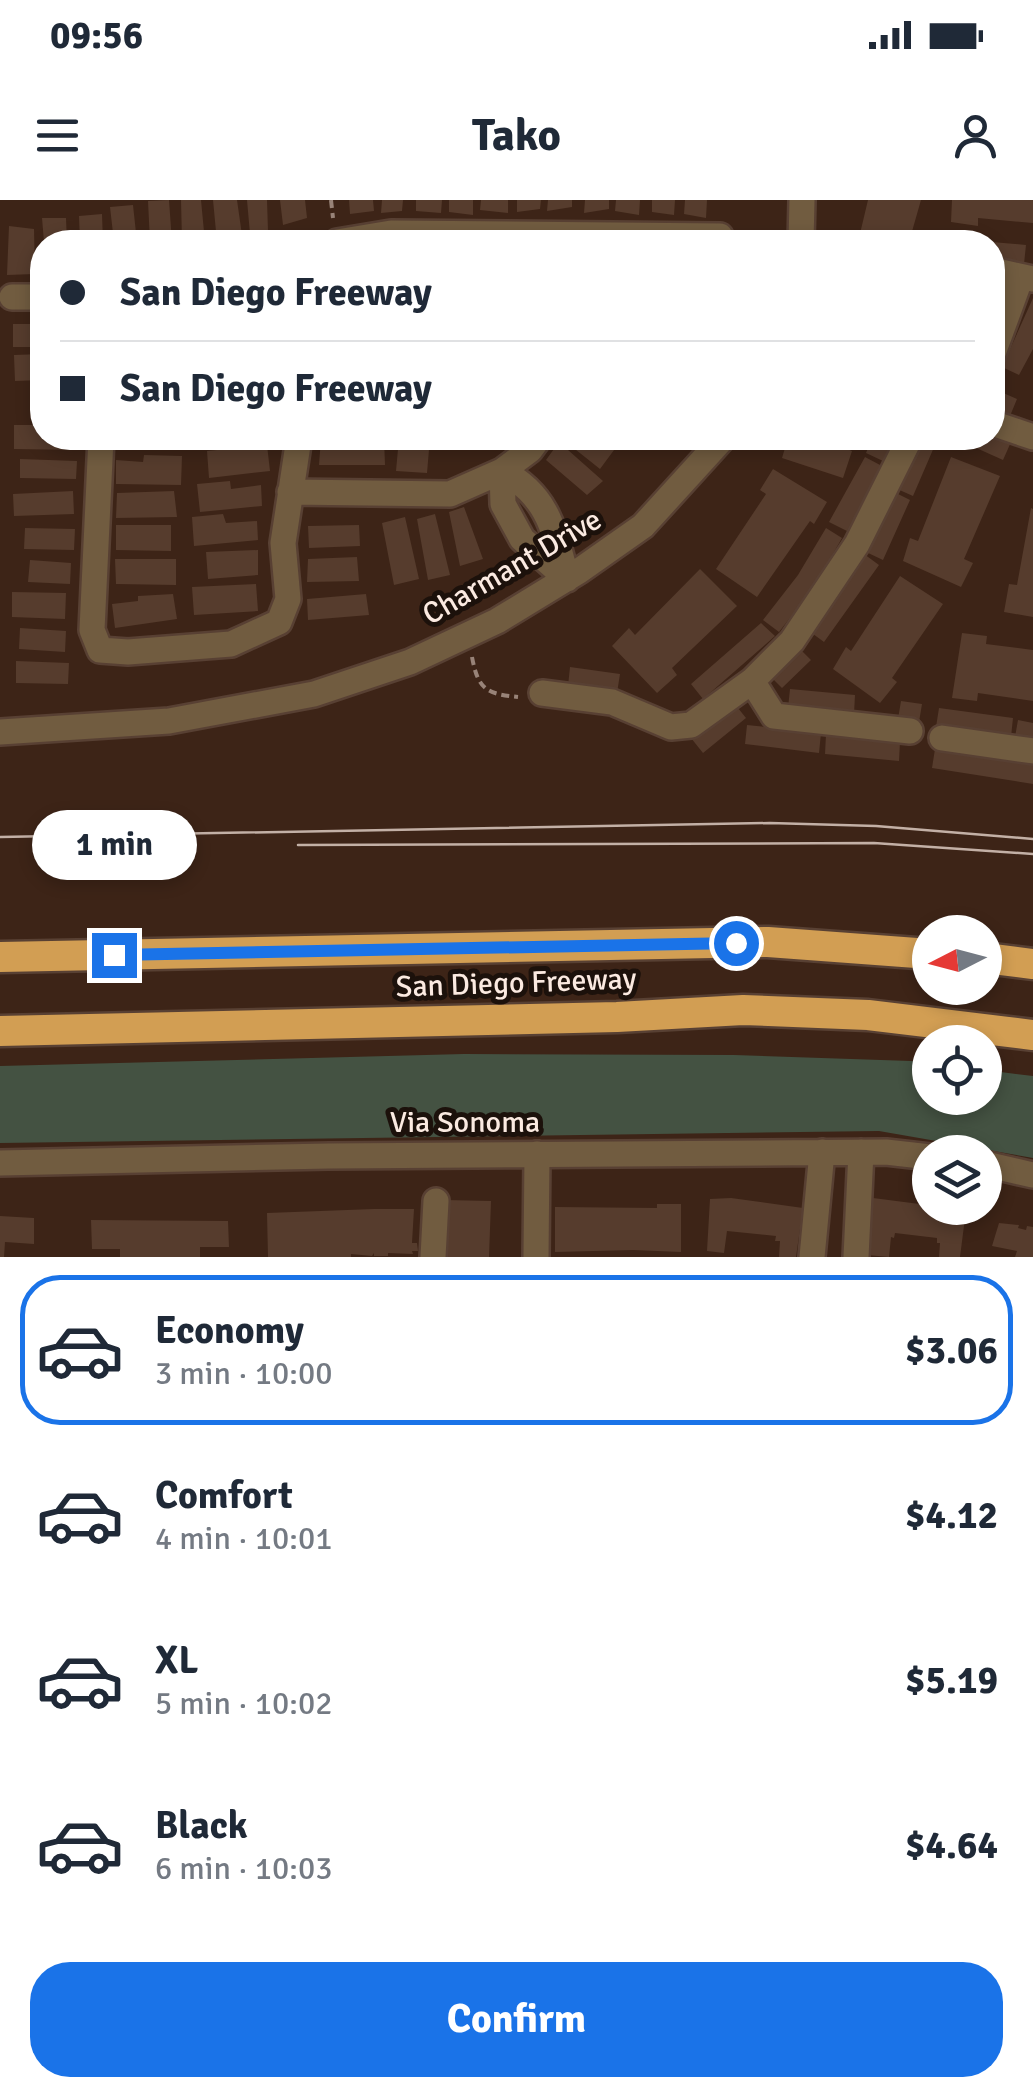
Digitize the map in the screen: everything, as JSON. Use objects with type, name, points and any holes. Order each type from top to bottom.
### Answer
[{"type":"highway","name":"San Diego Freeway","points":[[0,957],[768,942],[912,953]]},
{"type":"highway","points":[[1002,960],[1033,964]]},
{"type":"highway","name":"San Diego Freeway","points":[[0,1030],[617,1017],[742,1010],[868,1015],[1033,1035]]},
{"type":"street","points":[[801,230],[802,200]]},
{"type":"street","points":[[1005,327],[1027,278]]},
{"type":"street","points":[[12,297],[30,297]]},
{"type":"street","points":[[1005,428],[1033,438]]},
{"type":"street","points":[[101,450],[92,630],[100,650],[128,652],[231,644],[278,622],[288,599],[283,543],[297,450]]},
{"type":"street","points":[[290,492],[450,494],[502,471],[530,450]]},
{"type":"street","name":"Charmant Drive","points":[[0,732],[169,721],[314,694],[410,662],[567,579],[644,526],[712,450]]},
{"type":"street","points":[[542,693],[612,702],[671,727],[691,725],[752,680],[792,641],[857,544],[904,450]]},
{"type":"street","points":[[502,471],[527,484],[551,522],[567,579]]},
{"type":"street","points":[[752,680],[774,716],[910,731]]},
{"type":"street","points":[[942,738],[1033,751]]},
{"type":"street","points":[[812,1257],[822,1152]]},
{"type":"street","points":[[856,1257],[862,1152]]},
{"type":"street","name":"Via Sonoma","points":[[0,1163],[538,1154],[862,1152],[912,1156]]},
{"type":"street","points":[[536,1257],[538,1154]]},
{"type":"street","points":[[1002,1168],[1033,1174]]},
{"type":"street","points":[[434,1257],[436,1201]]},
{"type":"path","points":[[464,636],[476,681],[484,689],[514,698],[542,693]]},
{"type":"green space","points":[[464,1054],[734,1055],[911,1061],[912,1115],[1002,1115],[1002,1072],[1033,1076],[1033,1158],[1002,1153],[1002,1135],[912,1137],[879,1131],[0,1143],[0,1066]]},
{"type":"building","points":[[169,200],[171,230],[149,230],[148,201]]},
{"type":"building","points":[[181,200],[201,200],[204,230],[182,230]]},
{"type":"building","points":[[213,200],[237,200],[241,230],[216,230]]},
{"type":"building","points":[[247,200],[267,200],[268,230],[250,230]]},
{"type":"building","points":[[280,200],[305,200],[307,218],[283,225]]},
{"type":"building","points":[[349,200],[373,200],[374,211],[350,214]]},
{"type":"building","points":[[382,200],[403,200],[402,211],[381,213]]},
{"type":"building","points":[[416,200],[442,200],[441,213],[416,211]]},
{"type":"building","points":[[449,200],[473,200],[473,215],[449,212]]},
{"type":"building","points":[[481,200],[508,200],[508,213],[480,210]]},
{"type":"building","points":[[517,200],[541,200],[540,209],[517,212]]},
{"type":"building","points":[[548,200],[572,200],[572,207],[547,211]]},
{"type":"building","points":[[585,200],[609,200],[609,209],[584,213]]},
{"type":"building","points":[[616,200],[640,200],[639,215],[615,211]]},
{"type":"building","points":[[652,200],[675,200],[674,215],[652,212]]},
{"type":"building","points":[[685,200],[707,200],[706,218],[684,214]]},
{"type":"building","points":[[868,200],[921,200],[912,230],[861,230]]},
{"type":"building","points":[[952,200],[1033,200],[1033,223],[978,218],[978,226],[951,222]]},
{"type":"building","points":[[133,205],[136,230],[113,230],[110,207]]},
{"type":"building","points":[[102,214],[103,230],[80,230],[79,216]]},
{"type":"building","points":[[42,218],[66,218],[66,230],[43,230]]},
{"type":"building","points":[[9,226],[34,229],[30,230],[30,274],[7,275]]},
{"type":"building","points":[[1005,243],[1026,245],[1024,264],[1005,262]]},
{"type":"building","points":[[1033,298],[1033,349],[1019,375],[1005,368]]},
{"type":"building","points":[[13,324],[30,324],[30,347],[13,347]]},
{"type":"building","points":[[30,354],[30,380],[15,381],[14,355]]},
{"type":"building","points":[[1005,394],[1017,399],[1010,416],[1005,414]]},
{"type":"building","points":[[14,425],[30,425],[30,449],[14,449]]},
{"type":"building","points":[[1005,439],[1011,442],[1003,460],[981,450],[1005,450]]},
{"type":"building","points":[[268,450],[270,471],[209,478],[207,451]]},
{"type":"building","points":[[320,450],[384,450],[385,465],[319,465]]},
{"type":"building","points":[[398,450],[429,450],[427,473],[396,471]]},
{"type":"building","points":[[553,450],[568,450],[603,481],[587,495],[546,460]]},
{"type":"building","points":[[576,450],[614,450],[600,469]]},
{"type":"building","points":[[784,450],[852,451],[843,478],[782,458]]},
{"type":"building","points":[[867,450],[888,450],[883,461],[866,453]]},
{"type":"building","points":[[912,450],[933,450],[913,496],[895,488]]},
{"type":"building","points":[[144,455],[182,456],[181,485],[116,484],[116,460],[143,462]]},
{"type":"building","points":[[865,457],[882,466],[847,531],[829,522]]},
{"type":"building","points":[[951,457],[1000,476],[964,559],[973,563],[961,587],[903,561],[910,538],[918,541]]},
{"type":"building","points":[[20,459],[77,461],[76,479],[20,478]]},
{"type":"building","points":[[773,469],[827,502],[757,597],[716,569],[766,494],[760,490]]},
{"type":"building","points":[[230,481],[231,489],[261,485],[262,506],[200,512],[197,484]]},
{"type":"building","points":[[73,491],[74,514],[14,516],[13,494]]},
{"type":"building","points":[[174,491],[177,517],[116,518],[117,493]]},
{"type":"building","points":[[894,492],[910,500],[883,560],[866,552]]},
{"type":"building","points":[[464,507],[483,559],[460,566],[449,512]]},
{"type":"building","points":[[1031,508],[1033,617],[1004,612],[1009,584],[1017,585]]},
{"type":"building","points":[[223,514],[226,523],[257,521],[258,540],[194,546],[192,517]]},
{"type":"building","points":[[435,514],[450,575],[428,580],[417,519]]},
{"type":"building","points":[[405,517],[419,579],[394,585],[382,523]]},
{"type":"building","points":[[116,525],[171,525],[171,551],[116,550]]},
{"type":"building","points":[[359,525],[360,546],[309,548],[308,526]]},
{"type":"building","points":[[25,528],[75,529],[74,550],[24,549]]},
{"type":"building","points":[[826,528],[842,538],[814,587],[779,632],[763,620],[798,575]]},
{"type":"building","points":[[258,550],[258,575],[208,579],[206,552]]},
{"type":"building","points":[[864,554],[879,565],[824,642],[809,631]]},
{"type":"building","points":[[357,557],[359,581],[307,582],[308,559]]},
{"type":"building","points":[[115,559],[176,559],[176,585],[116,584]]},
{"type":"building","points":[[30,560],[71,563],[70,584],[28,582]]},
{"type":"building","points":[[700,569],[737,606],[672,668],[677,675],[657,693],[612,646],[629,628],[635,635]]},
{"type":"building","points":[[900,576],[943,604],[892,678],[897,682],[880,703],[833,669],[846,647],[851,651]]},
{"type":"building","points":[[256,584],[258,611],[194,615],[192,587]]},
{"type":"building","points":[[12,592],[66,593],[65,619],[12,617]]},
{"type":"building","points":[[173,594],[177,619],[115,628],[112,604],[138,601],[138,596]]},
{"type":"building","points":[[366,594],[369,615],[308,620],[307,599]]},
{"type":"building","points":[[761,623],[775,636],[703,699],[691,684]]},
{"type":"building","points":[[20,628],[66,631],[65,652],[19,649]]},
{"type":"building","points":[[962,633],[987,636],[986,644],[1033,650],[1033,701],[978,693],[977,701],[952,698]]},
{"type":"building","points":[[797,646],[811,660],[782,688],[768,674]]},
{"type":"building","points":[[16,661],[69,663],[68,684],[16,683]]},
{"type":"building","points":[[570,667],[620,674],[617,693],[568,686]]},
{"type":"building","points":[[790,689],[855,695],[854,714],[788,708]]},
{"type":"building","points":[[901,701],[922,704],[919,722],[898,719]]},
{"type":"building","points":[[734,703],[746,718],[703,753],[691,738]]},
{"type":"building","points":[[939,708],[1013,718],[1011,737],[936,727]]},
{"type":"building","points":[[1018,720],[1033,723],[1033,740],[1015,737]]},
{"type":"building","points":[[747,725],[821,733],[819,753],[745,744]]},
{"type":"building","points":[[826,734],[900,742],[899,761],[825,754]]},
{"type":"building","points":[[935,749],[1033,764],[1033,784],[932,768]]},
{"type":"building","points":[[731,1198],[803,1208],[796,1257],[779,1257],[780,1241],[775,1241],[776,1236],[727,1231],[724,1253],[707,1251],[710,1199]]},
{"type":"building","points":[[873,1198],[912,1203],[912,1225],[964,1225],[960,1257],[939,1257],[937,1238],[895,1233],[889,1257],[867,1255]]},
{"type":"building","points":[[445,1200],[491,1201],[489,1257],[443,1257]]},
{"type":"building","points":[[657,1204],[681,1204],[681,1252],[555,1252],[555,1207],[657,1208]]},
{"type":"building","points":[[414,1209],[412,1243],[417,1243],[418,1251],[388,1256],[374,1253],[351,1257],[268,1257],[267,1213]]},
{"type":"building","points":[[0,1216],[34,1218],[34,1244],[5,1242],[4,1257],[0,1257]]},
{"type":"building","points":[[91,1220],[228,1221],[229,1247],[200,1247],[200,1257],[120,1257],[120,1249],[92,1249]]},
{"type":"building","points":[[1002,1223],[1026,1230],[1027,1226],[1033,1227],[1033,1257],[1015,1257],[1017,1251],[992,1246]]},
{"type":"tram line","points":[[0,837],[770,823],[876,826],[1033,839]]},
{"type":"tram line","points":[[298,845],[874,843],[1033,854]]},
{"type":"route","points":[[114,955],[736,943]]}]
